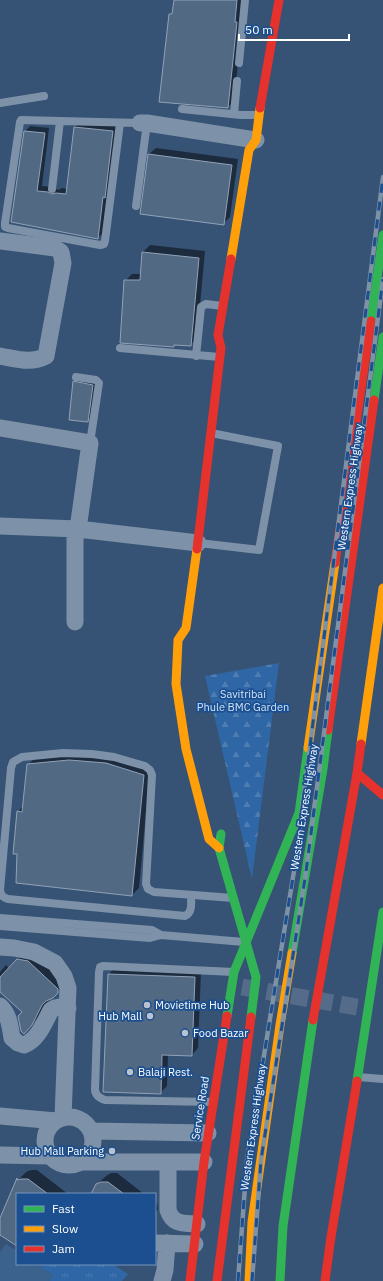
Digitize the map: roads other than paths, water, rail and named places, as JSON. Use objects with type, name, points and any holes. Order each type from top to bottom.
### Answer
[{"type":"main road","points":[[219,848],[209,839],[178,703],[178,640],[186,628],[198,543],[221,348],[218,335],[249,150],[257,145],[259,115],[279,0]]},
{"type":"main road","points":[[239,213],[249,215]]},
{"type":"main road","name":"Service Road","points":[[190,1281],[208,1133],[234,972],[299,812],[383,235]]},
{"type":"main road","points":[[221,348],[229,335]]},
{"type":"main road","name":"Western Express Highway","points":[[249,1281],[253,1214],[280,1025],[324,769],[383,337]]},
{"type":"main road","points":[[280,1281],[283,1226],[310,1030],[357,773],[383,588]]},
{"type":"main road","points":[[186,628],[192,641]]},
{"type":"main road","points":[[357,773],[383,795]]},
{"type":"main road","points":[[217,1281],[256,977],[219,848],[222,836],[220,828]]},
{"type":"main road","points":[[325,1281],[358,1077],[378,981],[383,912]]},
{"type":"street","points":[[143,123],[257,145]]},
{"type":"street","points":[[0,241],[55,248],[61,252],[64,263],[46,356],[39,360],[32,361],[0,356]]},
{"type":"street","points":[[0,428],[90,443],[77,529],[75,622]]},
{"type":"street","points":[[0,526],[77,529],[198,543]]},
{"type":"street","points":[[0,947],[34,952],[55,963],[64,976],[68,988],[68,1008],[60,1119]]},
{"type":"street","points":[[0,1006],[8,1016],[12,1038],[18,1043],[24,1045],[35,1039],[51,1010],[60,1007],[68,1008]]},
{"type":"street","points":[[0,1116],[60,1119],[72,1117],[86,1124],[93,1137],[93,1144],[87,1157],[80,1162]]},
{"type":"street","points":[[60,1119],[50,1126],[46,1133],[45,1141],[46,1149],[56,1162],[64,1164],[80,1162],[204,1162]]},
{"type":"street","points":[[90,1131],[208,1133]]},
{"type":"street","points":[[0,1154],[50,1156]]},
{"type":"street","points":[[168,1162],[168,1210],[170,1217],[179,1223],[197,1224]]},
{"type":"street","points":[[162,1281],[165,1270],[161,1260],[161,1243],[195,1244]]},
{"type":"street","points":[[161,1260],[192,1261]]},
{"type":"lane","points":[[239,63],[245,0]]},
{"type":"lane","points":[[234,114],[237,81]]},
{"type":"lane","points":[[0,103],[44,96]]},
{"type":"lane","points":[[182,109],[259,115]]},
{"type":"lane","points":[[120,123],[104,244],[100,245],[8,228],[6,227],[5,223],[20,122],[24,120],[143,123],[136,206]]},
{"type":"lane","points":[[52,189],[60,121]]},
{"type":"lane","points":[[196,356],[201,307],[206,304],[223,306]]},
{"type":"lane","points":[[120,348],[220,358]]},
{"type":"lane","points":[[76,377],[96,380],[99,383],[90,443]]},
{"type":"lane","points":[[198,543],[259,550],[278,446],[211,432]]},
{"type":"lane","points":[[191,895],[191,911],[185,916],[8,899],[3,897],[0,890],[10,768],[13,762],[22,757],[64,753],[92,754],[114,757],[145,766],[150,770],[152,775],[146,884],[148,889],[154,892],[233,898]]},
{"type":"lane","points":[[0,918],[152,930],[161,935]]},
{"type":"lane","points":[[0,926],[150,938],[161,935],[247,942]]},
{"type":"lane","points":[[214,1102],[105,1100],[95,1093],[99,972],[100,968],[103,966],[234,972]]},
{"type":"lane","points":[[358,1077],[383,1079]]},
{"type":"tunnel","points":[[242,987],[368,1009]]},
{"type":"railway","points":[[238,1281],[247,1160],[294,871],[383,177]]},
{"type":"railway","points":[[252,1281],[261,1160],[306,872],[383,279]]},
{"type":"place","name":"Movietime Hub","points":[[147,1005]]},
{"type":"place","name":"Hub Mall","points":[[150,1016]]},
{"type":"place","name":"Food Bazar","points":[[185,1033]]},
{"type":"place","name":"Balaji Rest.","points":[[130,1072]]},
{"type":"place","name":"Hub Mall Parking","points":[[112,1151]]},
{"type":"park label","name":"Savitribai Phule BMC Garden","points":[[243,700]]}]
